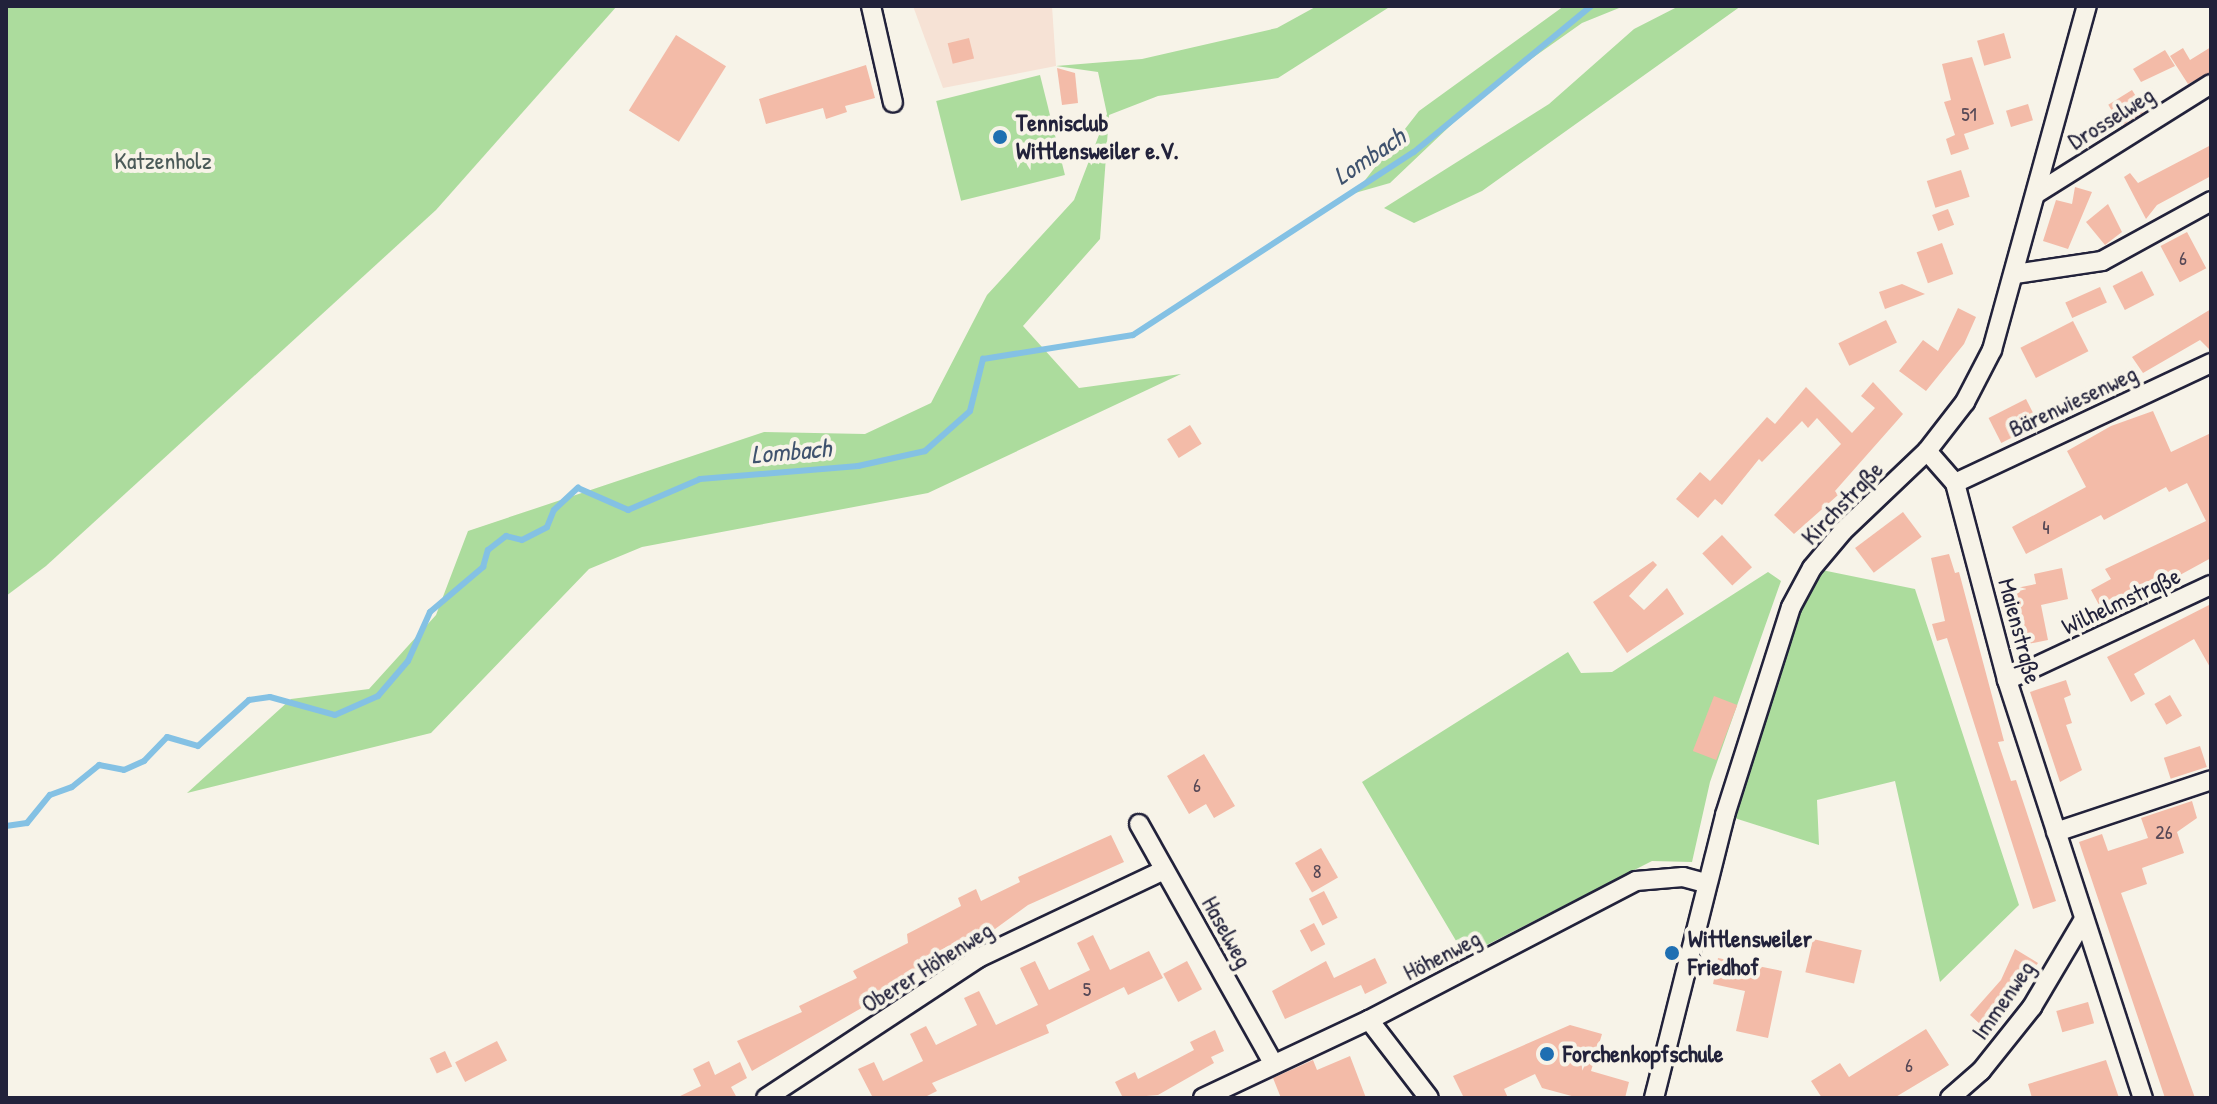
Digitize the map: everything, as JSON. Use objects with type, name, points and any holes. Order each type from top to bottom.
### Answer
[{"type":"street","points":[[871,6],[893,103]]},
{"type":"street","name":"Kirchstraße","points":[[1654,1098],[1706,883],[1754,712],[1791,607],[1812,568],[1843,531],[1927,451],[1965,402],[1992,350],[2087,6]]},
{"type":"street","name":"Drosselweg","points":[[2037,193],[2211,84]]},
{"type":"street","points":[[2015,274],[2102,261],[2211,201]]},
{"type":"street","name":"Bärenwiesenweg","points":[[1955,483],[2211,363]]},
{"type":"street","name":"Maienstraße","points":[[1927,451],[1955,483],[2007,680],[2143,1098]]},
{"type":"street","name":"Wilhelmstraße","points":[[2007,680],[2211,585]]},
{"type":"street","points":[[2056,832],[2211,780]]},
{"type":"street","name":"Haselweg","points":[[1139,824],[1273,1063]]},
{"type":"street","name":"Oberer Höhenweg","points":[[766,1098],[978,958],[1164,870]]},
{"type":"street","name":"Höhenweg","points":[[1203,1098],[1369,1020],[1636,881],[1683,877],[1706,883]]},
{"type":"street","name":"Immenweg","points":[[1950,1098],[1981,1071],[2032,1007],[2084,919]]},
{"type":"street","points":[[1369,1020],[1429,1098]]},
{"type":"shaded area","points":[[913,6],[1052,6],[1056,66],[943,88]]},
{"type":"green space","name":"Katzenholz","points":[[6,6],[617,6],[436,210],[46,566],[6,596]]},
{"type":"green space","points":[[1317,6],[1391,6],[1278,78],[1158,96],[1109,115],[1100,239],[1023,326],[1079,388],[1181,374],[928,493],[642,547],[589,569],[431,733],[187,793],[291,699],[369,689],[436,615],[468,531],[764,432],[865,434],[931,403],[987,295],[1074,200],[1107,114],[1098,72],[1056,66],[1142,59],[1277,28]]},
{"type":"green space","points":[[1564,6],[1624,6],[1582,23],[1490,88],[1390,183],[1355,193],[1419,111]]},
{"type":"green space","points":[[1679,6],[1741,6],[1482,191],[1414,223],[1384,208],[1549,104],[1634,29]]},
{"type":"green space","name":"Tennisclub Wittlensweiler e.V.","points":[[1040,75],[1065,175],[961,201],[936,101]]},
{"type":"green space","points":[[1812,568],[1915,589],[2019,905],[1940,982],[1895,781],[1817,800],[1819,845],[1725,815]]},
{"type":"green space","points":[[1768,572],[1781,581],[1710,782],[1692,862],[1652,861],[1465,956],[1362,782],[1568,652],[1581,673],[1612,672]]},
{"type":"building","points":[[2004,33],[2011,58],[1984,66],[1977,41]]},
{"type":"building","points":[[676,35],[726,66],[679,142],[629,110]]},
{"type":"building","points":[[969,38],[974,58],[953,64],[948,43]]},
{"type":"building","points":[[2211,47],[2211,72],[2188,84],[2170,56],[2183,48],[2190,60]]},
{"type":"building","points":[[2165,50],[2175,66],[2141,82],[2133,69]]},
{"type":"building","points":[[1972,57],[1994,124],[1964,134],[1969,149],[1951,155],[1946,139],[1955,135],[1944,102],[1951,100],[1942,64]]},
{"type":"building","points":[[866,65],[875,98],[845,106],[847,112],[826,119],[823,108],[766,124],[759,99]]},
{"type":"building","name":"Tennisclub Wittlensweiler e.V.","points":[[1057,68],[1075,73],[1078,103],[1062,105]]},
{"type":"building","points":[[2132,90],[2145,111],[2122,126],[2108,105]]},
{"type":"building","points":[[2028,104],[2033,120],[2011,127],[2006,111]]},
{"type":"building","points":[[2211,145],[2211,176],[2157,205],[2146,219],[2124,177],[2130,173],[2138,183]]},
{"type":"building","points":[[1961,170],[1970,197],[1935,208],[1927,181]]},
{"type":"building","points":[[2075,187],[2092,192],[2068,249],[2043,241],[2056,200],[2072,204]]},
{"type":"building","points":[[2108,204],[2122,232],[2105,245],[2086,222]]},
{"type":"building","points":[[1948,209],[1954,225],[1938,231],[1932,215]]},
{"type":"building","points":[[2187,232],[2206,268],[2180,282],[2161,246]]},
{"type":"building","points":[[1942,243],[1953,274],[1928,283],[1917,252]]},
{"type":"building","points":[[2142,271],[2154,295],[2125,310],[2113,286]]},
{"type":"building","points":[[1902,284],[1925,294],[1885,309],[1879,292]]},
{"type":"building","points":[[2100,287],[2107,303],[2072,318],[2065,302]]},
{"type":"building","points":[[1958,308],[1976,317],[1964,344],[1926,391],[1899,371],[1923,340],[1938,351]]},
{"type":"building","points":[[2211,309],[2211,351],[2200,340],[2143,373],[2132,357]]},
{"type":"building","points":[[1886,320],[1897,342],[1849,366],[1838,343]]},
{"type":"building","points":[[2073,321],[2088,351],[2036,378],[2020,348]]},
{"type":"building","points":[[1873,382],[1903,414],[1835,491],[1838,495],[1794,534],[1774,515],[1841,444],[1817,418],[1808,428],[1802,421],[1762,462],[1759,459],[1722,505],[1715,499],[1698,518],[1676,499],[1700,472],[1710,481],[1767,417],[1775,424],[1806,387],[1852,433],[1875,408],[1861,396]]},
{"type":"building","points":[[2026,399],[2039,424],[2001,443],[1989,418]]},
{"type":"building","points":[[2153,411],[2171,452],[2211,433],[2211,558],[2105,616],[2091,590],[2111,579],[2105,569],[2206,521],[2187,483],[2169,492],[2166,487],[2104,520],[2101,515],[2026,554],[2012,527],[2086,487],[2067,451],[2111,426]]},
{"type":"building","points":[[1190,425],[1202,444],[1179,458],[1167,439]]},
{"type":"building","points":[[1903,512],[1922,537],[1874,573],[1855,548]]},
{"type":"building","points":[[1722,535],[1752,567],[1732,586],[1702,553]]},
{"type":"building","points":[[1949,554],[1955,573],[1959,572],[2004,741],[1998,742],[2011,781],[2016,780],[2056,901],[2033,909],[1947,638],[1937,641],[1932,624],[1945,621],[1931,558]]},
{"type":"building","points":[[1653,561],[1657,565],[1629,596],[1644,610],[1667,588],[1684,614],[1627,653],[1593,602]]},
{"type":"building","points":[[2062,568],[2068,599],[2041,605],[2048,640],[2018,646],[2006,590],[2036,584],[2034,574]]},
{"type":"building","points":[[2211,604],[2211,669],[2194,639],[2134,674],[2145,694],[2131,702],[2107,657]]},
{"type":"building","points":[[2066,680],[2071,695],[2064,698],[2072,723],[2066,725],[2082,770],[2060,782],[2030,692]]},
{"type":"building","points":[[2170,695],[2182,716],[2166,725],[2154,704]]},
{"type":"building","points":[[1714,696],[1737,705],[1716,760],[1693,751]]},
{"type":"building","points":[[2200,746],[2207,767],[2171,779],[2164,758]]},
{"type":"building","points":[[1204,754],[1235,806],[1214,818],[1206,804],[1189,814],[1167,776]]},
{"type":"building","points":[[2192,801],[2197,818],[2177,832],[2184,853],[2142,868],[2147,884],[2121,893],[2195,1098],[2165,1098],[2079,842],[2102,834],[2108,851],[2148,838],[2141,818]]},
{"type":"building","points":[[1111,835],[1124,862],[1028,905],[977,938],[974,933],[915,963],[918,971],[862,1000],[865,1006],[752,1071],[737,1041],[802,1012],[799,1006],[857,978],[853,971],[908,943],[907,934],[961,906],[958,898],[976,889],[981,901],[1020,882],[1018,877]]},
{"type":"building","points":[[1321,848],[1338,877],[1312,892],[1295,863]]},
{"type":"building","points":[[1324,891],[1338,918],[1322,925],[1309,899]]},
{"type":"building","points":[[1314,923],[1325,944],[1311,952],[1300,931]]},
{"type":"building","points":[[1093,935],[1110,970],[1149,951],[1163,978],[1128,995],[1124,987],[1046,1025],[1049,1033],[932,1083],[937,1091],[923,1098],[873,1098],[858,1069],[874,1062],[883,1081],[923,1061],[910,1034],[926,1026],[936,1045],[977,1025],[964,998],[979,991],[996,1025],[1038,1005],[1020,968],[1035,961],[1049,990],[1090,970],[1077,943]]},
{"type":"building","points":[[1813,939],[1862,950],[1854,983],[1805,972]]},
{"type":"building","points":[[2015,949],[2038,963],[1990,1033],[1970,1015],[2001,980]]},
{"type":"building","points":[[1375,958],[1387,983],[1365,994],[1361,985],[1285,1019],[1272,991],[1326,961],[1334,978]]},
{"type":"building","points":[[1718,958],[1782,971],[1768,1038],[1736,1031],[1745,991],[1713,984]]},
{"type":"building","points":[[1187,961],[1202,989],[1178,1002],[1163,974]]},
{"type":"building","points":[[2088,1002],[2094,1023],[2062,1032],[2056,1011]]},
{"type":"building","name":"Forchenkopfschule","points":[[1570,1025],[1602,1034],[1591,1071],[1629,1082],[1625,1098],[1579,1098],[1542,1088],[1535,1074],[1504,1089],[1508,1098],[1464,1098],[1453,1076]]},
{"type":"building","points":[[1926,1029],[1949,1065],[1894,1098],[1822,1098],[1811,1081],[1840,1063],[1849,1077]]},
{"type":"building","points":[[1215,1030],[1224,1051],[1211,1057],[1214,1063],[1158,1095],[1123,1098],[1115,1082],[1135,1072],[1138,1079],[1177,1059],[1194,1050],[1190,1042]]},
{"type":"building","points":[[497,1041],[507,1061],[465,1082],[455,1062]]},
{"type":"building","points":[[445,1051],[452,1066],[437,1074],[430,1058]]},
{"type":"building","points":[[1350,1056],[1366,1098],[1281,1098],[1273,1078],[1313,1060],[1317,1070]]},
{"type":"building","points":[[2106,1060],[2119,1098],[2032,1098],[2028,1084]]},
{"type":"building","points":[[709,1061],[715,1075],[740,1062],[747,1078],[731,1087],[737,1098],[676,1098],[701,1086],[693,1069]]},
{"type":"waterway","name":"Lombach","points":[[6,826],[27,823],[50,795],[72,787],[99,765],[124,770],[144,761],[167,737],[198,746],[249,700],[270,697],[335,715],[378,696],[408,661],[430,612],[483,567],[488,550],[506,536],[522,540],[547,527],[554,510],[578,488],[628,510],[700,479],[858,466],[925,451],[970,411],[983,359],[1133,335],[1414,152],[1591,6]]},
{"type":"place","name":"Tennisclub Wittlensweiler e.V.","points":[[1000,137]]},
{"type":"place","name":"Wittlensweiler Friedhof","points":[[1672,953]]},
{"type":"place","name":"Forchenkopfschule","points":[[1547,1054]]}]
